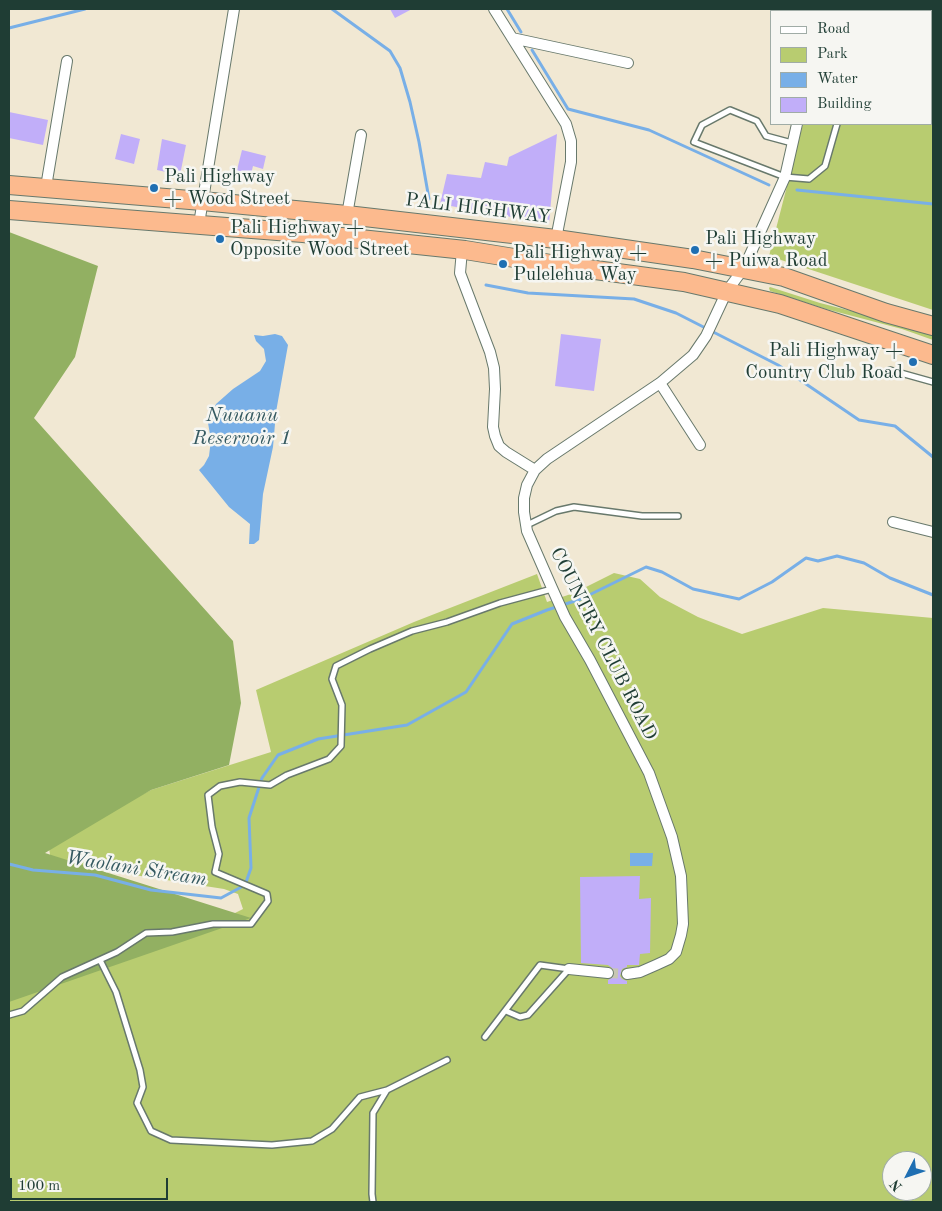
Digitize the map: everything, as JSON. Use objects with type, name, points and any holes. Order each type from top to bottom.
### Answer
[{"type":"highway","points":[[9,173],[46,188]]},
{"type":"highway","name":"PALI HIGHWAY","points":[[9,185],[347,215],[556,239],[744,268],[784,277],[886,313],[933,326]]},
{"type":"highway","points":[[9,210],[303,233],[464,250],[684,282],[780,304],[933,355]]},
{"type":"highway","points":[[464,250],[474,244],[544,253],[551,250],[556,239]]},
{"type":"highway","points":[[556,239],[563,253],[573,258],[616,265],[625,274]]},
{"type":"street","points":[[200,224],[202,201],[234,9]]},
{"type":"street","points":[[494,9],[566,124],[571,141],[571,162],[556,239]]},
{"type":"street","points":[[512,38],[628,63]]},
{"type":"street","points":[[46,188],[67,61]]},
{"type":"street","name":"COUNTRY CLUB ROAD","points":[[627,974],[640,972],[656,965],[669,959],[676,952],[682,924],[681,876],[672,837],[649,773],[590,660],[565,617],[527,531],[524,498],[527,485],[535,470],[547,459],[660,383],[693,355],[706,336],[727,291],[744,268],[785,177],[798,125]]},
{"type":"street","points":[[347,215],[361,136]]},
{"type":"street","points":[[464,250],[460,273],[490,352],[494,368],[493,427],[495,436],[499,446],[506,452],[535,470]]},
{"type":"street","points":[[660,383],[700,445]]},
{"type":"street","points":[[894,522],[933,532]]},
{"type":"street","points":[[569,969],[608,973]]},
{"type":"lane","points":[[793,143],[766,136],[758,121],[730,110],[702,125],[694,142],[785,177],[808,180],[825,166],[837,125]]},
{"type":"lane","points":[[890,370],[933,382]]},
{"type":"lane","points":[[527,525],[556,511],[574,507],[642,516],[678,516]]},
{"type":"lane","points":[[9,1015],[23,1011],[62,977],[116,952],[146,933],[172,932],[213,924],[250,924],[268,901],[267,894],[215,872],[218,854],[208,795],[220,786],[240,782],[270,785],[287,775],[329,759],[341,746],[342,705],[332,679],[336,666],[370,649],[412,632],[500,603],[554,592]]},
{"type":"lane","points":[[100,960],[116,992],[140,1070],[143,1087],[138,1103],[151,1131],[171,1140],[272,1145],[312,1141],[332,1129],[360,1096],[387,1090],[447,1060]]},
{"type":"lane","points":[[486,1037],[540,965],[569,969]]},
{"type":"lane","points":[[506,1012],[520,1017],[528,1016],[569,969]]},
{"type":"lane","points":[[373,1202],[373,1113],[387,1090]]},
{"type":"green space","points":[[933,51],[933,310],[769,256],[803,125],[932,125]]},
{"type":"green space","points":[[9,232],[98,266],[75,357],[34,418],[233,641],[241,703],[229,765],[151,790],[45,853],[251,918],[9,1002]]},
{"type":"green space","points":[[770,287],[820,303],[933,332],[933,340],[902,329],[826,309],[770,291]]},
{"type":"green space","points":[[614,573],[640,579],[660,597],[698,617],[742,634],[823,608],[933,618],[933,1202],[9,1202],[9,995],[227,917],[243,909],[238,894],[224,889],[51,862],[48,841],[151,790],[271,752],[256,690],[414,622],[537,574],[547,602],[574,593]]},
{"type":"water","name":"Nuuanu Reservoir 1","points":[[275,334],[282,336],[288,345],[276,412],[273,447],[263,494],[259,540],[254,544],[249,544],[250,524],[229,507],[199,470],[209,456],[211,440],[208,423],[216,404],[233,389],[260,371],[266,361],[264,349],[256,341],[254,335]]},
{"type":"water","points":[[630,853],[653,853],[652,866],[630,866]]},
{"type":"building","points":[[390,9],[412,9],[395,18]]},
{"type":"building","points":[[9,112],[48,120],[43,145],[9,138]]},
{"type":"building","points":[[121,134],[140,139],[134,164],[115,159]]},
{"type":"building","points":[[557,134],[549,224],[440,204],[447,174],[481,178],[485,162],[507,166],[509,157]]},
{"type":"building","points":[[162,139],[186,145],[180,175],[157,170]]},
{"type":"building","points":[[242,150],[266,156],[263,169],[253,166],[250,178],[236,174]]},
{"type":"building","points":[[561,334],[601,339],[594,391],[555,386]]},
{"type":"building","points":[[640,876],[639,899],[651,898],[650,953],[640,954],[639,965],[627,965],[627,967],[622,969],[620,976],[627,981],[627,984],[608,984],[608,980],[615,974],[612,968],[608,965],[581,963],[580,877]]},
{"type":"waterway","points":[[9,28],[85,9]]},
{"type":"waterway","points":[[332,9],[390,51],[400,68],[419,142],[429,199]]},
{"type":"waterway","points":[[507,9],[521,32]]},
{"type":"waterway","points":[[532,50],[568,109],[649,130],[769,185]]},
{"type":"waterway","points":[[797,190],[933,204]]},
{"type":"waterway","points":[[486,285],[528,293],[634,299],[676,313],[778,365],[859,420],[895,426],[933,457]]},
{"type":"waterway","name":"Waolani Stream","points":[[9,864],[33,870],[95,875],[151,890],[221,898],[245,885],[251,868],[249,818],[262,778],[278,755],[318,739],[407,725],[466,692],[512,624],[581,599],[646,567],[662,572],[693,589],[739,599],[772,582],[806,558],[818,561],[837,556],[864,563],[890,578],[933,595]]},
{"type":"tunnel","points":[[608,973],[627,974]]},
{"type":"place","name":"Pali Highway + Wood Street","points":[[154,188]]},
{"type":"place","name":"Pali Highway + Opposite Wood Street","points":[[220,239]]},
{"type":"place","name":"Pali Highway + Puiwa Road","points":[[695,250]]},
{"type":"place","name":"Pali Highway + Pulelehua Way","points":[[503,264]]},
{"type":"place","name":"Pali Highway + Country Club Road","points":[[913,362]]}]
